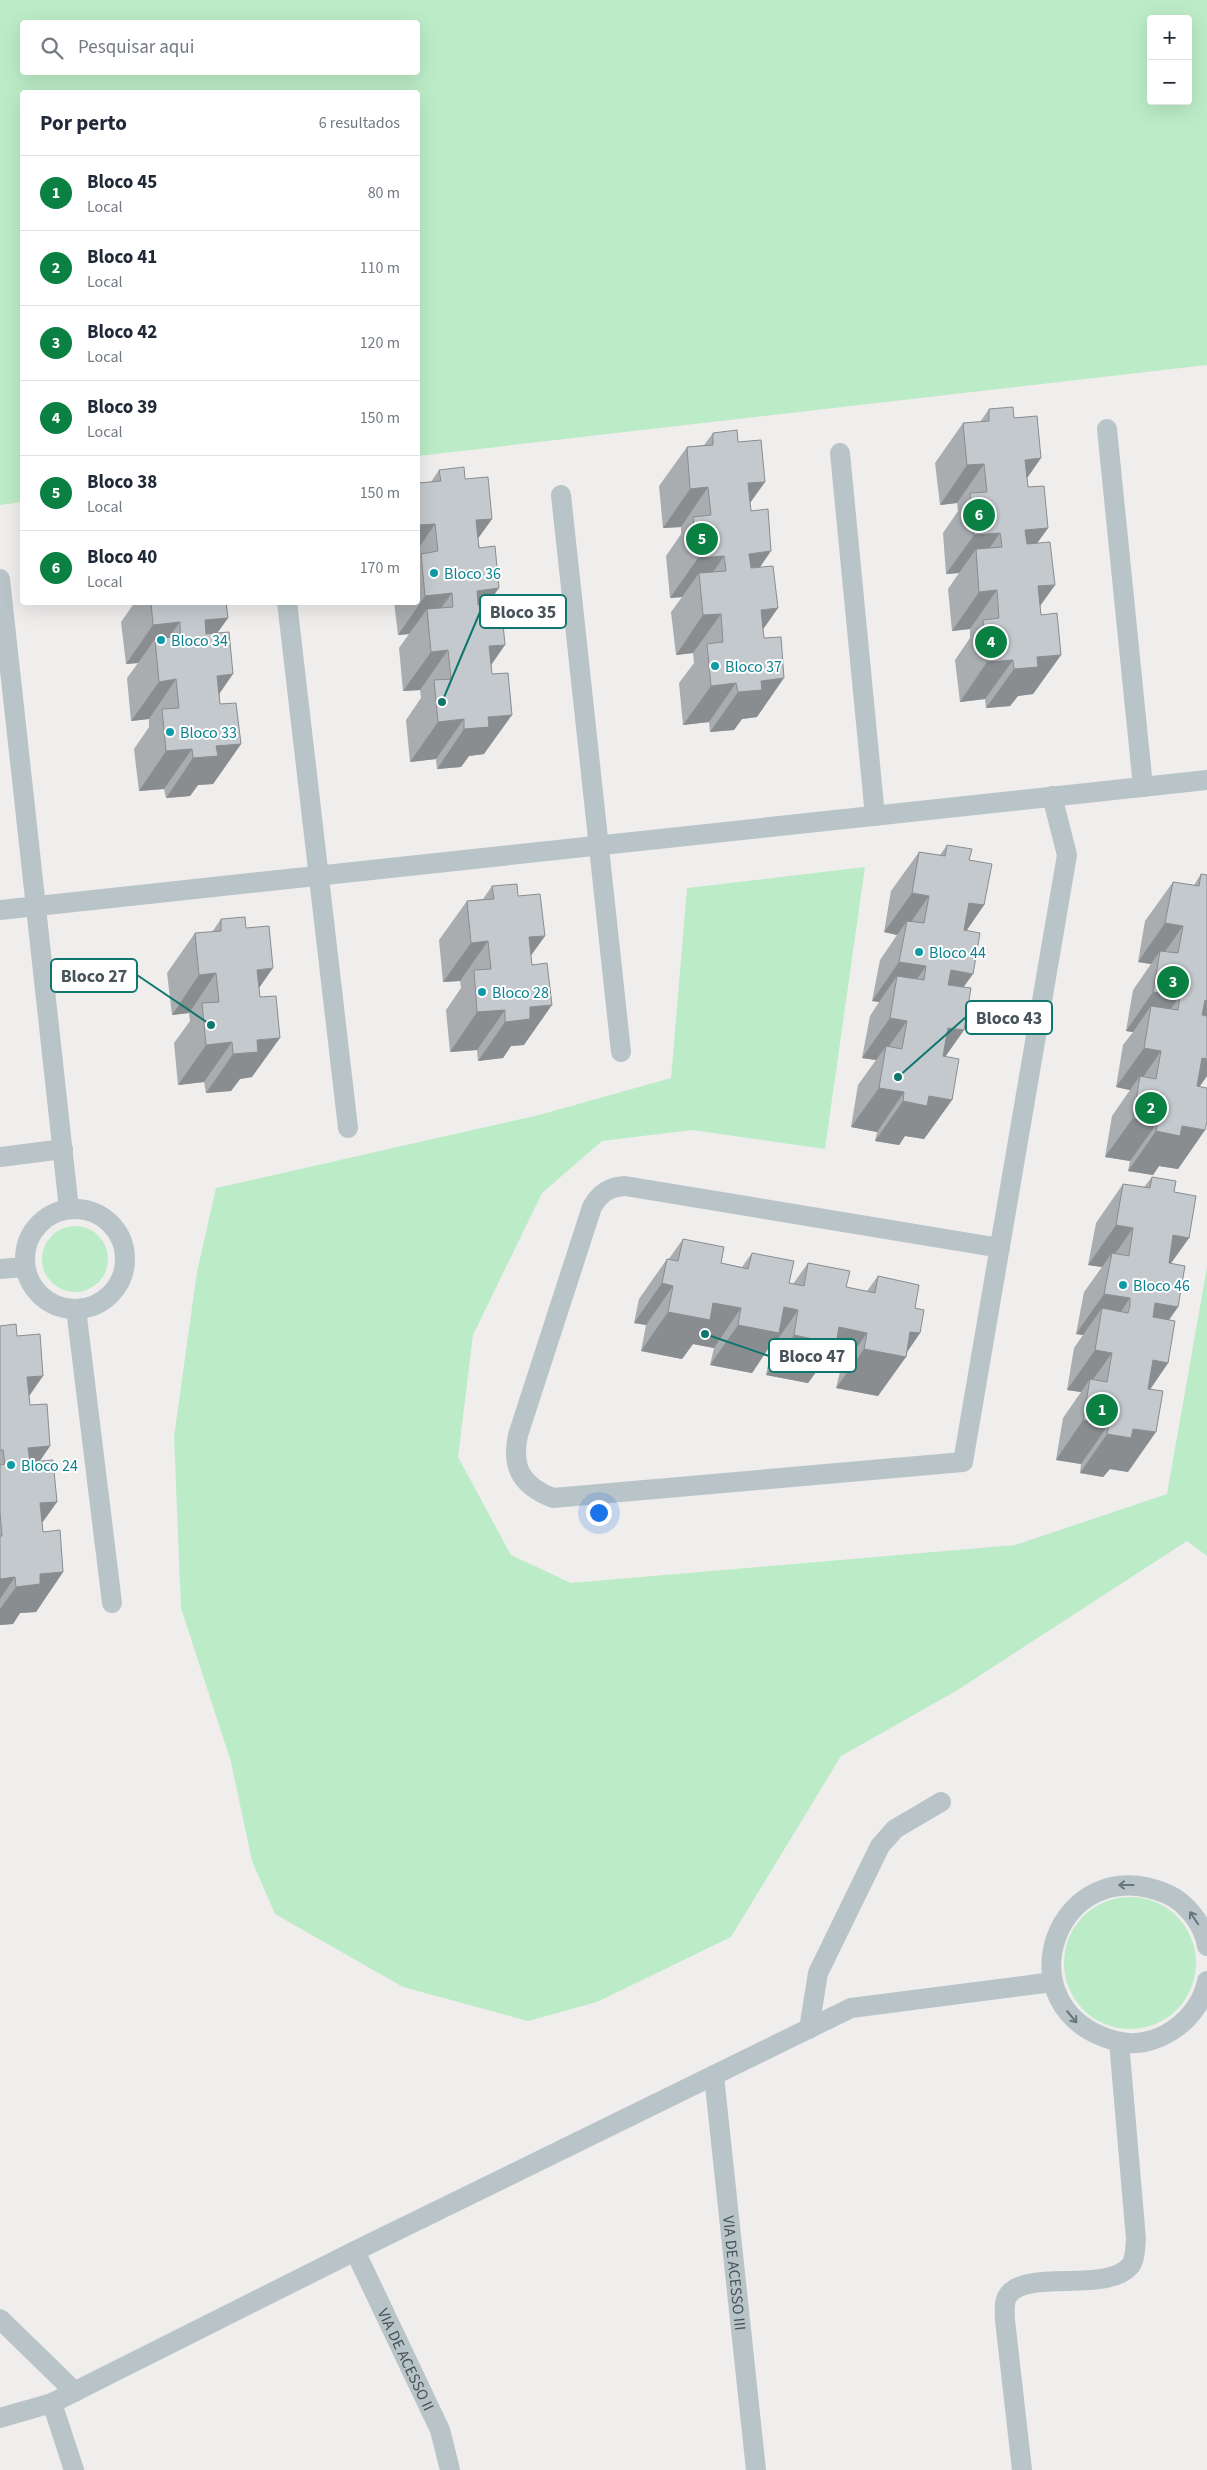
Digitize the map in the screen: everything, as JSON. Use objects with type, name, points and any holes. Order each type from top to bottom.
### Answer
[{"type":"lane","points":[[1107,429],[1143,786]]},
{"type":"lane","points":[[840,453],[875,816]]},
{"type":"lane","points":[[561,495],[621,1052]]},
{"type":"lane","points":[[0,580],[69,1209]]},
{"type":"lane","points":[[287,605],[348,1128]]},
{"type":"lane","points":[[0,910],[1207,780]]},
{"type":"lane","points":[[1000,1248],[625,1186],[606,1190],[597,1198],[592,1207],[518,1435],[515,1450],[517,1464],[523,1478],[531,1487],[554,1498],[962,1462],[1000,1248],[1067,855],[1052,796]]},
{"type":"lane","points":[[0,1157],[63,1149]]},
{"type":"lane","points":[[69,1209],[87,1210],[104,1218],[116,1231],[124,1248],[125,1265],[119,1282],[109,1297],[93,1306],[76,1309],[58,1306],[42,1297],[31,1283],[25,1267],[25,1252],[29,1238],[37,1226],[52,1214],[69,1209]]},
{"type":"lane","points":[[0,1269],[25,1267]]},
{"type":"lane","points":[[76,1309],[112,1602]]},
{"type":"lane","points":[[809,2029],[818,1973],[880,1846],[895,1829],[941,1802]]},
{"type":"lane","points":[[1207,1946],[1206,1938],[1193,1914],[1173,1896],[1148,1886],[1121,1884],[1095,1892],[1073,1908],[1058,1930],[1050,1956],[1053,1982],[1061,2004],[1076,2023],[1096,2036],[1119,2042],[1146,2042],[1171,2032],[1192,2014],[1205,1991],[1207,1981]]},
{"type":"lane","points":[[0,2418],[52,2403],[75,2392],[355,2251],[851,2008],[1053,1982]]},
{"type":"lane","points":[[1022,2470],[1006,2320],[1005,2306],[1008,2295],[1016,2289],[1030,2284],[1101,2278],[1121,2273],[1134,2258],[1136,2239],[1119,2042]]},
{"type":"lane","name":"VIA DE ACESSO III","points":[[714,2076],[756,2470]]},
{"type":"lane","name":"VIA DE ACESSO II","points":[[355,2251],[440,2430],[450,2470]]},
{"type":"lane","points":[[0,2319],[75,2392]]},
{"type":"lane","points":[[52,2403],[74,2470]]},
{"type":"green space","points":[[0,0],[1207,0],[1207,365],[420,456],[420,90],[20,90],[20,502],[0,505]]},
{"type":"green space","points":[[865,867],[825,1149],[692,1130],[602,1141],[542,1193],[473,1335],[458,1457],[511,1555],[571,1583],[1015,1545],[1167,1494],[1207,1267],[1207,1556],[1187,1541],[956,1691],[841,1756],[731,1937],[597,2002],[528,2021],[403,1987],[275,1914],[252,1861],[231,1762],[181,1608],[174,1437],[197,1272],[216,1188],[539,1115],[671,1078],[687,888]]},
{"type":"green space","points":[[68,1226],[82,1226],[94,1231],[103,1240],[108,1252],[106,1272],[99,1283],[82,1292],[68,1292],[56,1287],[47,1278],[42,1266],[42,1252],[47,1240],[56,1231]]},
{"type":"green space","points":[[1130,1897],[1143,1898],[1155,1902],[1177,1916],[1191,1938],[1195,1950],[1195,1976],[1191,1988],[1177,2010],[1155,2024],[1143,2028],[1130,2029],[1117,2028],[1105,2024],[1083,2010],[1069,1988],[1065,1976],[1064,1963],[1065,1950],[1069,1938],[1083,1916],[1105,1902],[1117,1898]]},
{"type":"building","points":[[1013,407],[1014,418],[1037,416],[1041,458],[1025,460],[1028,487],[1044,486],[1048,528],[1025,530],[1027,544],[1050,542],[1055,585],[1038,586],[1041,615],[1057,613],[1061,655],[1037,657],[1038,667],[1014,669],[1013,660],[987,662],[983,620],[999,618],[997,590],[979,592],[976,549],[1002,547],[1000,533],[974,535],[970,493],[987,492],[984,464],[967,465],[963,423],[989,421],[989,409]]},
{"type":"building","points":[[737,430],[738,442],[761,440],[765,482],[748,483],[751,511],[768,509],[771,551],[749,554],[751,568],[773,566],[778,608],[761,610],[764,638],[781,637],[784,678],[761,681],[762,690],[738,692],[736,683],[711,686],[707,644],[723,642],[721,614],[703,615],[699,573],[726,571],[724,556],[698,558],[693,517],[711,515],[708,487],[690,489],[687,447],[713,445],[713,433]]},
{"type":"building","points":[[464,467],[465,479],[488,477],[492,519],[476,520],[479,548],[495,546],[499,588],[477,591],[478,605],[501,603],[505,645],[489,646],[492,674],[508,673],[512,715],[488,717],[489,727],[464,729],[464,719],[438,722],[434,680],[451,679],[448,650],[431,652],[427,609],[453,607],[452,593],[425,596],[421,554],[438,551],[435,524],[420,525],[420,483],[441,481],[439,470]]},
{"type":"building","points":[[151,605],[226,605],[228,618],[205,620],[206,634],[229,632],[233,674],[217,676],[220,704],[236,703],[241,744],[216,746],[218,756],[193,758],[192,749],[166,751],[162,709],[179,708],[176,679],[159,682],[155,639],[181,636],[180,622],[153,625]]},
{"type":"building","points":[[947,845],[972,849],[969,860],[992,864],[984,905],[969,903],[964,930],[980,933],[973,974],[951,970],[948,985],[971,988],[964,1030],[948,1028],[943,1056],[959,1059],[952,1100],[929,1096],[927,1106],[903,1101],[904,1092],[879,1088],[886,1046],[902,1049],[907,1021],[890,1018],[897,976],[924,980],[926,966],[899,962],[907,921],[924,923],[929,896],[912,893],[919,852],[945,856]]},
{"type":"building","points":[[1201,874],[1207,875],[1207,1001],[1205,1000],[1202,1015],[1207,1016],[1207,1059],[1202,1058],[1197,1086],[1207,1088],[1207,1121],[1205,1130],[1182,1126],[1180,1136],[1156,1131],[1158,1122],[1133,1118],[1140,1076],[1156,1079],[1161,1051],[1144,1048],[1151,1006],[1178,1010],[1180,996],[1153,992],[1160,951],[1178,953],[1183,926],[1165,923],[1173,882],[1199,886]]},
{"type":"building","points":[[517,884],[518,896],[540,894],[545,936],[529,937],[532,965],[547,963],[552,1005],[530,1007],[530,1019],[505,1022],[505,1010],[477,1012],[474,970],[491,969],[488,941],[471,943],[467,901],[494,899],[492,886]]},
{"type":"building","points":[[245,917],[246,928],[269,926],[273,968],[257,970],[260,997],[276,996],[280,1038],[257,1040],[258,1052],[233,1054],[232,1042],[206,1045],[202,1003],[219,1002],[216,973],[199,975],[195,933],[221,931],[221,919]]},
{"type":"building","points":[[1152,1177],[1176,1181],[1174,1192],[1196,1196],[1189,1238],[1173,1235],[1169,1263],[1185,1266],[1178,1307],[1155,1303],[1153,1317],[1175,1321],[1168,1363],[1153,1360],[1148,1389],[1163,1391],[1156,1432],[1133,1429],[1131,1438],[1107,1434],[1109,1424],[1083,1420],[1090,1379],[1107,1382],[1112,1353],[1095,1350],[1102,1308],[1128,1313],[1130,1306],[1130,1298],[1104,1294],[1112,1253],[1129,1256],[1133,1228],[1116,1225],[1123,1184],[1150,1188]]},
{"type":"building","points":[[683,1239],[724,1247],[721,1263],[748,1269],[752,1253],[794,1261],[789,1283],[804,1286],[808,1263],[850,1271],[846,1287],[875,1293],[878,1276],[919,1285],[915,1308],[924,1310],[920,1333],[910,1332],[906,1357],[864,1349],[867,1333],[839,1327],[836,1344],[794,1335],[798,1310],[784,1307],[779,1333],[738,1325],[741,1308],[713,1303],[710,1320],[668,1312],[673,1286],[662,1283],[667,1259],[678,1261]]},
{"type":"building","points":[[16,1324],[17,1336],[40,1334],[43,1376],[27,1377],[30,1405],[47,1404],[50,1446],[28,1448],[30,1462],[53,1460],[57,1502],[40,1503],[43,1532],[60,1530],[63,1572],[40,1574],[40,1584],[16,1587],[15,1577],[0,1579],[0,1536],[2,1536],[0,1465],[5,1464],[3,1450],[0,1450],[0,1326]]},
{"type":"place","name":"Bloco 40","points":[[979,515]]},
{"type":"place","name":"Bloco 38","points":[[702,539]]},
{"type":"place","name":"Bloco 36","points":[[434,573]]},
{"type":"place","name":"Bloco 34","points":[[161,640]]},
{"type":"place","name":"Bloco 39","points":[[991,642]]},
{"type":"place","name":"Bloco 37","points":[[715,666]]},
{"type":"place","name":"Bloco 35","points":[[442,702]]},
{"type":"place","name":"Bloco 33","points":[[170,732]]},
{"type":"place","name":"Bloco 44","points":[[919,952]]},
{"type":"place","name":"Bloco 42","points":[[1173,982]]},
{"type":"place","name":"Bloco 28","points":[[482,992]]},
{"type":"place","name":"Bloco 27","points":[[211,1025]]},
{"type":"place","name":"Bloco 43","points":[[898,1077]]},
{"type":"place","name":"Bloco 41","points":[[1151,1108]]},
{"type":"place","name":"Bloco 46","points":[[1123,1285]]},
{"type":"place","name":"Bloco 47","points":[[705,1334]]},
{"type":"place","name":"Bloco 45","points":[[1102,1410]]},
{"type":"place","name":"Bloco 24","points":[[11,1465]]}]
